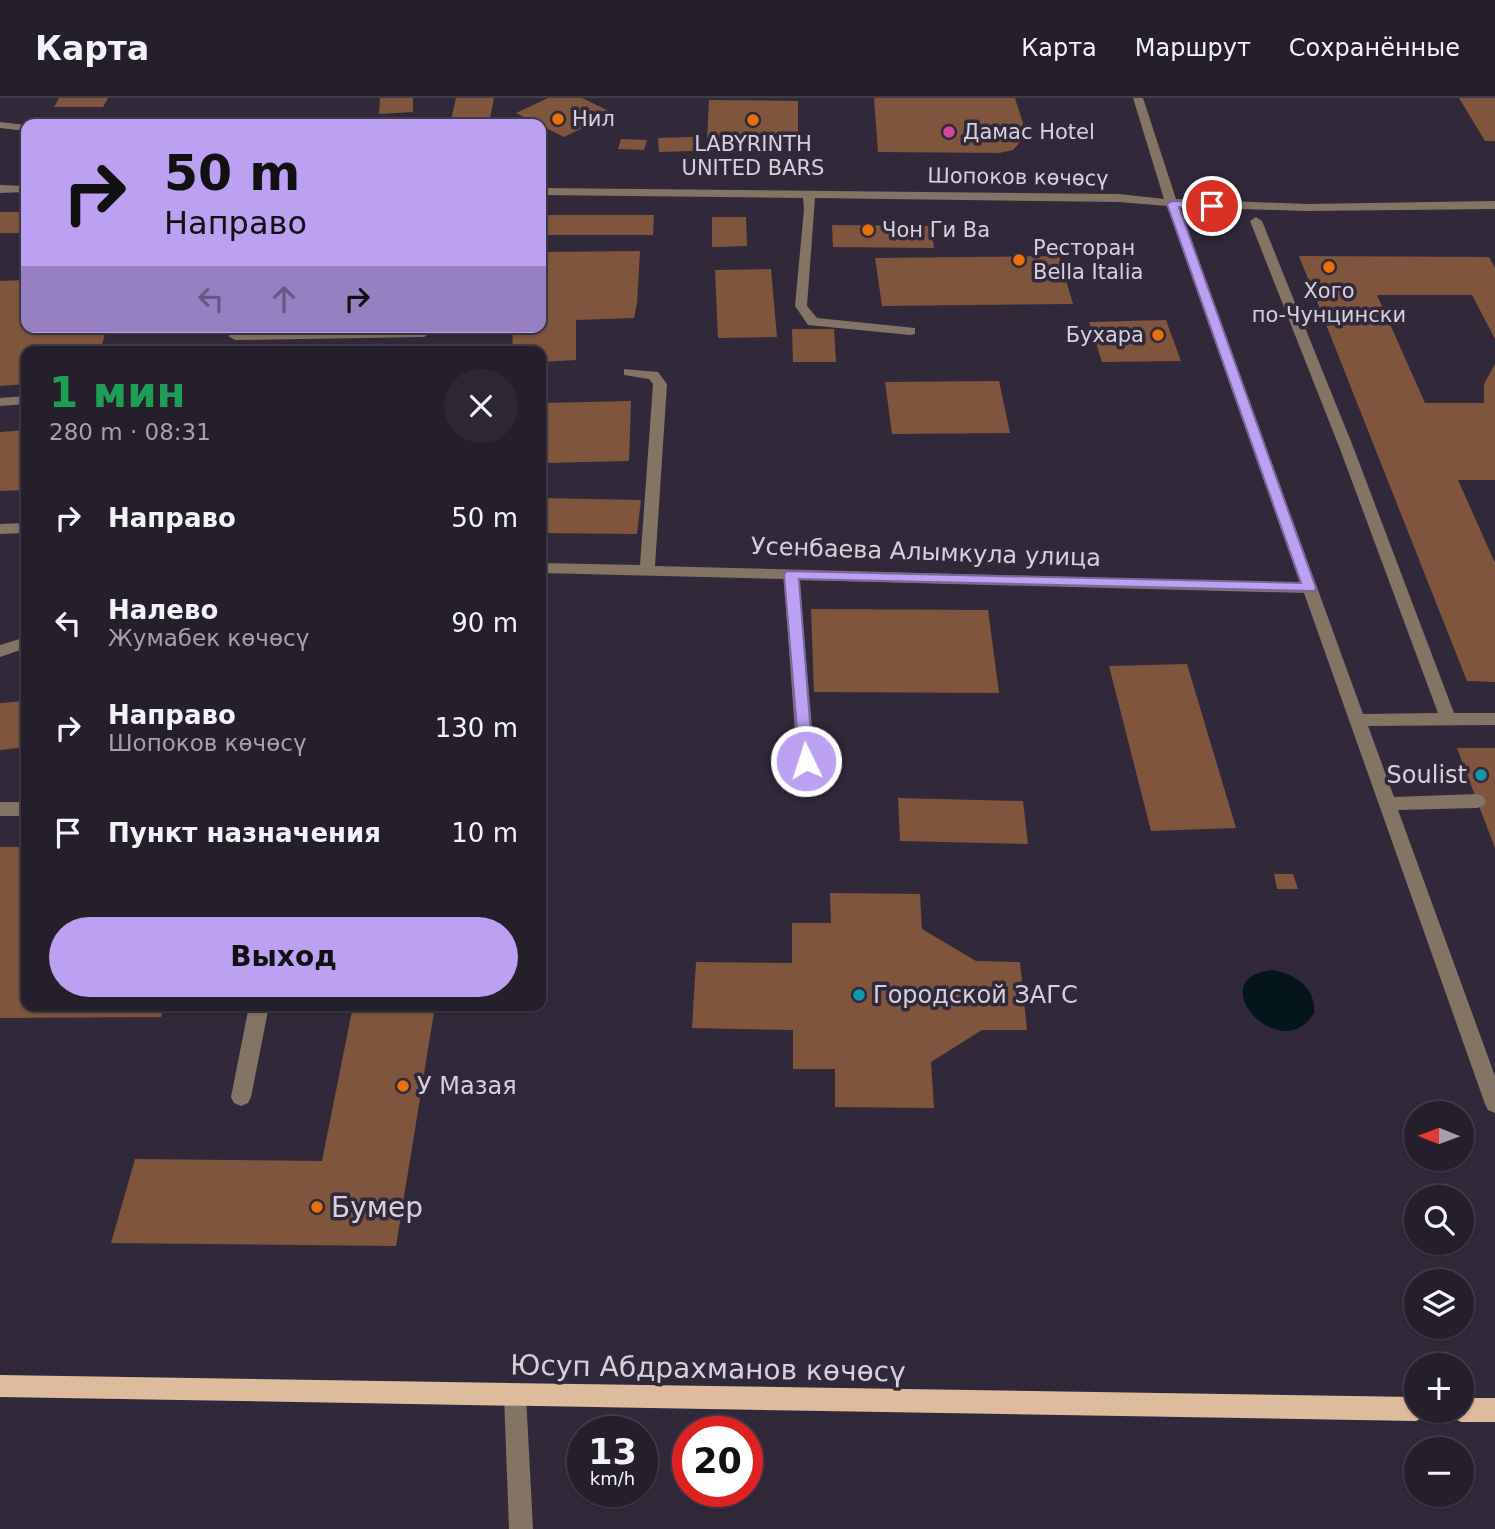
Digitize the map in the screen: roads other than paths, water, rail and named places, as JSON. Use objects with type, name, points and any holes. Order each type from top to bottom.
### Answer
[{"type":"main road","name":"Юсуп Абдрахманов көчөсү","points":[[0,1386],[1404,1409]]},
{"type":"main road","points":[[1474,1410],[1495,1410]]},
{"type":"street","points":[[1138,98],[1172,204],[1495,1104]]},
{"type":"street","points":[[0,125],[21,127]]},
{"type":"street","points":[[0,189],[21,189]]},
{"type":"street","name":"Шопоков көчөсү","points":[[546,192],[1119,198],[1172,204],[1232,206],[1495,205]]},
{"type":"street","points":[[808,193],[810,209],[801,306],[813,322],[910,331]]},
{"type":"street","points":[[1256,222],[1347,449],[1448,719]]},
{"type":"street","points":[[235,336],[424,333]]},
{"type":"street","points":[[629,372],[653,375],[660,384],[647,571]]},
{"type":"street","points":[[0,402],[21,400]]},
{"type":"street","points":[[0,529],[21,528]]},
{"type":"street","name":"Усенбаева Алымкула улица","points":[[546,569],[1309,588]]},
{"type":"street","points":[[791,575],[806,761]]},
{"type":"street","points":[[0,651],[21,644]]},
{"type":"street","points":[[1356,720],[1495,719]]},
{"type":"street","points":[[1387,804],[1477,801]]},
{"type":"street","points":[[0,809],[21,808]]},
{"type":"street","points":[[241,1097],[257,1011]]},
{"type":"street","points":[[515,1395],[520,1529]]},
{"type":"place","name":"Нил","points":[[558,119]]},
{"type":"place","name":"LABYRINTH UNITED BARS","points":[[753,120]]},
{"type":"place","name":"Дамас Hotel","points":[[949,132]]},
{"type":"place","name":"Чон Ги Ва","points":[[868,230]]},
{"type":"place","name":"Ресторан Bella Italia","points":[[1019,260]]},
{"type":"place","name":"Хого по-Чунцински","points":[[1329,267]]},
{"type":"place","name":"Бухара","points":[[1158,335]]},
{"type":"place","name":"Soulist","points":[[1481,775]]},
{"type":"place","name":"Городской ЗАГС","points":[[859,995]]},
{"type":"place","name":"У Мазая","points":[[403,1086]]},
{"type":"place","name":"Бумер","points":[[317,1207]]}]
